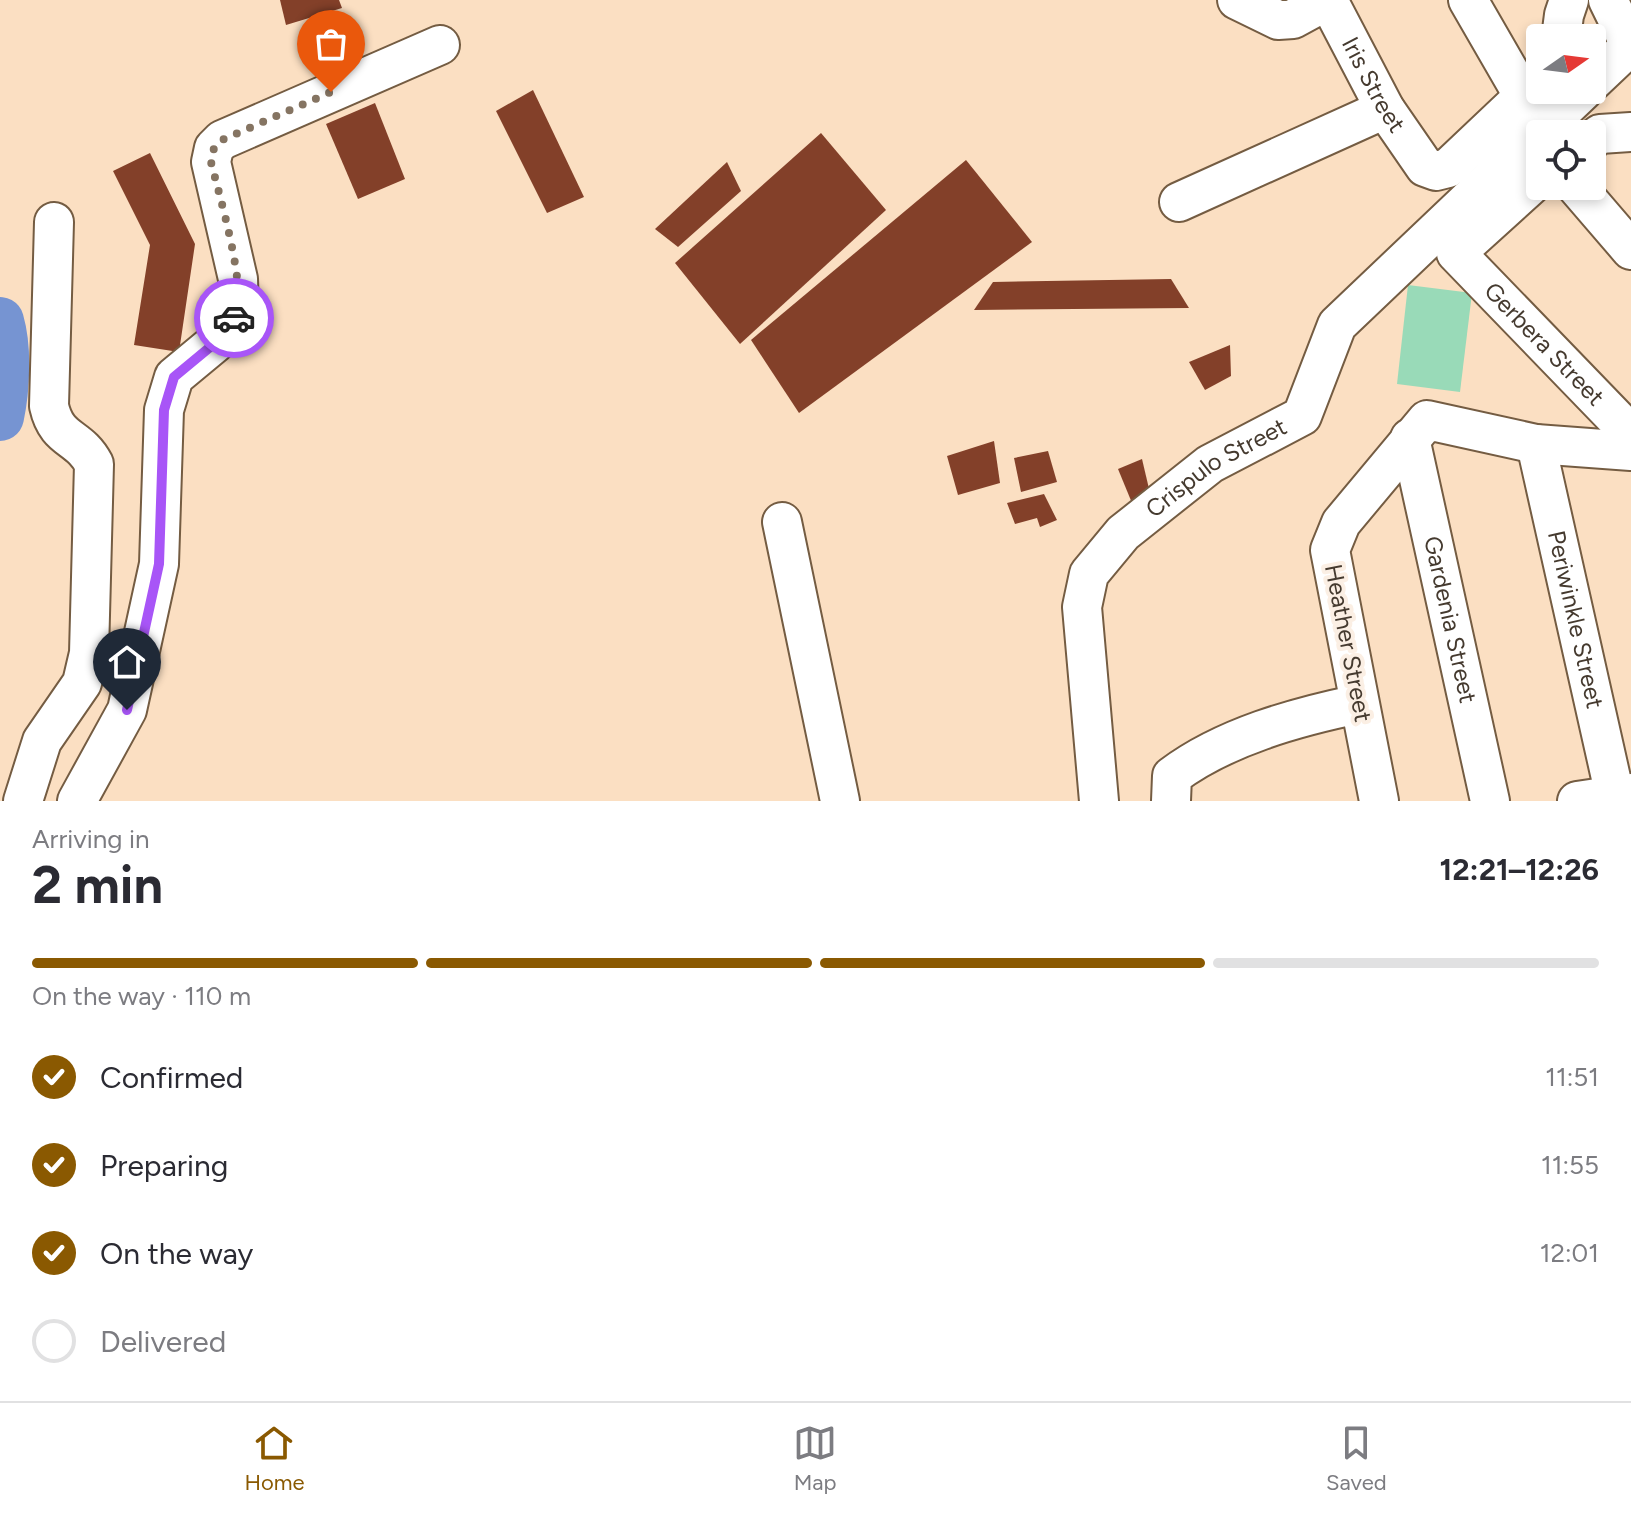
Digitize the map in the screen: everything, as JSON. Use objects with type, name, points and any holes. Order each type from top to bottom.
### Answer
[{"type":"street","points":[[1237,0],[1278,20],[1293,19],[1328,0]]},
{"type":"street","name":"Iris Street","points":[[1328,0],[1385,109],[1425,167],[1436,171],[1448,168],[1526,95]]},
{"type":"street","points":[[1468,0],[1526,81]]},
{"type":"street","points":[[1563,24],[1569,0]]},
{"type":"street","points":[[1606,69],[1631,46],[1611,4]]},
{"type":"street","points":[[77,801],[127,710],[159,564],[164,410],[174,377],[215,343],[239,311],[238,279],[211,162],[214,148],[222,140],[440,45]]},
{"type":"street","name":"Crispulo Street","points":[[1099,801],[1082,607],[1089,574],[1123,533],[1210,464],[1302,416],[1337,325],[1569,104]]},
{"type":"street","points":[[1179,202],[1385,109]]},
{"type":"street","points":[[1606,134],[1631,132]]},
{"type":"street","name":"Gerbera Street","points":[[1526,190],[1456,253],[1631,434]]},
{"type":"street","points":[[1588,200],[1631,250]]},
{"type":"street","points":[[23,801],[42,741],[82,683],[89,653],[94,464],[87,451],[61,434],[52,422],[49,406],[54,222]]},
{"type":"street","points":[[1418,429],[1536,444],[1631,451]]},
{"type":"street","name":"Heather Street","points":[[1379,801],[1330,550],[1341,523],[1418,429]]},
{"type":"street","name":"Gardenia Street","points":[[1418,429],[1490,801]]},
{"type":"street","name":"Periwinkle Street","points":[[1536,444],[1623,795]]},
{"type":"street","points":[[782,522],[840,801]]},
{"type":"street","points":[[1171,801],[1172,776],[1195,758],[1300,716],[1359,704]]},
{"type":"street","points":[[1577,801],[1623,795]]},
{"type":"green space","points":[[1408,285],[1472,293],[1460,392],[1397,384]]},
{"type":"building","points":[[280,0],[339,0],[342,8],[286,25]]},
{"type":"building","points":[[533,90],[584,197],[547,213],[496,111]]},
{"type":"building","points":[[375,103],[405,179],[358,199],[326,124]]},
{"type":"building","points":[[821,133],[886,210],[740,344],[675,263]]},
{"type":"building","points":[[150,153],[195,244],[179,352],[134,345],[150,245],[113,171]]},
{"type":"building","points":[[966,160],[1032,242],[799,413],[751,340]]},
{"type":"building","points":[[727,162],[741,191],[678,247],[655,229]]},
{"type":"building","points":[[1171,279],[1189,308],[974,310],[993,282]]},
{"type":"building","points":[[1230,345],[1231,376],[1205,390],[1189,362]]},
{"type":"building","points":[[994,441],[1000,483],[958,495],[947,456]]},
{"type":"building","points":[[1048,451],[1057,482],[1021,492],[1014,458]]},
{"type":"building","points":[[1142,459],[1150,493],[1132,503],[1118,469]]},
{"type":"building","points":[[1044,494],[1057,520],[1040,527],[1037,518],[1015,524],[1007,503]]},
{"type":"waterway","points":[[0,321],[5,369],[0,417]]},
{"type":"way so far","points":[[234,318],[239,311],[238,279],[211,162],[214,148],[222,140],[331,92]]},
{"type":"route","points":[[127,710],[159,564],[164,410],[174,377],[215,343],[234,318]]}]
